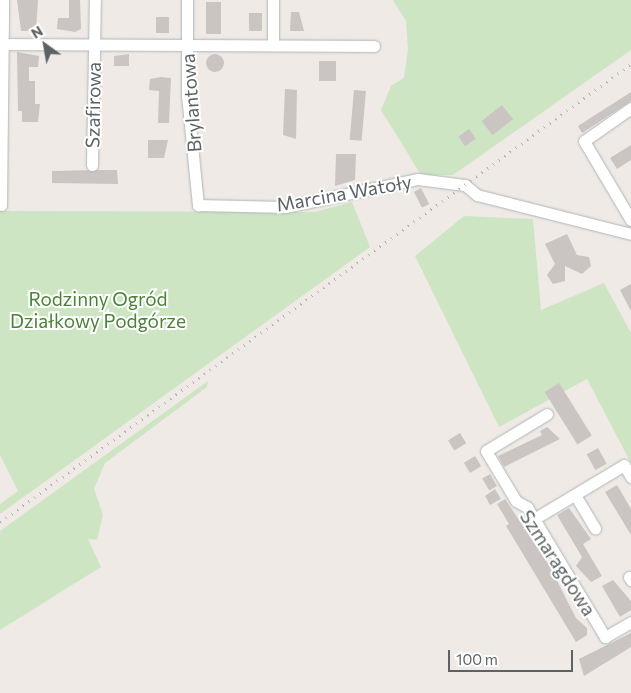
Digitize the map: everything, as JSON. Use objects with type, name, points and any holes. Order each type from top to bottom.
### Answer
[{"type":"street","points":[[1,205],[3,0]]},
{"type":"street","name":"Szafirowa","points":[[92,165],[94,0]]},
{"type":"street","name":"Brylantowa","points":[[187,0],[186,44],[198,205]]},
{"type":"street","points":[[273,0],[273,44]]},
{"type":"street","points":[[2,44],[94,44]]},
{"type":"street","name":"Szafirowa","points":[[94,44],[374,46]]},
{"type":"street","points":[[631,108],[584,141],[631,220]]},
{"type":"street","name":"Marcina Watoły","points":[[198,205],[285,207],[418,179],[465,185],[477,196],[631,234]]},
{"type":"street","name":"Szmaragdowa","points":[[546,414],[486,451],[516,501],[534,519],[605,637],[631,622]]},
{"type":"street","points":[[534,519],[624,465],[631,477]]},
{"type":"street","points":[[575,494],[595,528]]},
{"type":"green space","points":[[393,0],[631,0],[631,50],[453,175],[421,175],[381,110],[391,86],[404,78],[408,49],[406,21]]},
{"type":"green space","name":"Rodzinny Ogród Działkowy Podgórze","points":[[352,202],[370,247],[0,514],[0,504],[18,491],[0,455],[0,211],[315,212]]},
{"type":"green space","points":[[464,216],[533,219],[541,310],[604,283],[631,333],[631,463],[587,379],[499,427],[415,256]]},
{"type":"green space","points":[[208,381],[207,387],[105,463],[94,489],[103,515],[97,540],[88,539],[101,567],[0,630],[0,531]]},
{"type":"building","points":[[17,0],[38,0],[36,31],[21,31]]},
{"type":"building","points":[[69,0],[80,0],[81,29],[75,32],[57,29],[58,18],[69,18]]},
{"type":"building","points":[[206,2],[221,2],[221,34],[206,34]]},
{"type":"building","points":[[291,12],[299,12],[304,31],[290,31]]},
{"type":"building","points":[[249,13],[262,13],[262,31],[249,31]]},
{"type":"building","points":[[156,17],[169,17],[169,33],[156,33]]},
{"type":"building","points":[[17,52],[39,56],[38,67],[29,67],[29,81],[35,81],[35,104],[40,104],[38,122],[22,122],[22,111],[18,111]]},
{"type":"building","points":[[129,54],[129,66],[114,66],[114,56]]},
{"type":"building","points":[[215,54],[221,57],[224,63],[221,69],[215,72],[209,69],[206,63],[209,57]]},
{"type":"building","points":[[319,61],[336,61],[336,81],[319,81]]},
{"type":"building","points":[[171,78],[169,123],[158,123],[159,91],[149,90],[150,79]]},
{"type":"building","points":[[285,89],[297,90],[296,139],[283,135]]},
{"type":"building","points":[[354,90],[366,91],[362,141],[350,140]]},
{"type":"building","points":[[631,92],[631,101],[582,133],[578,126]]},
{"type":"building","points":[[502,105],[513,119],[493,135],[482,121]]},
{"type":"building","points":[[469,129],[476,139],[465,146],[458,136]]},
{"type":"building","points":[[148,140],[168,140],[164,158],[148,158]]},
{"type":"building","points":[[631,145],[631,160],[617,169],[610,158]]},
{"type":"building","points":[[336,154],[356,154],[355,180],[335,186]]},
{"type":"building","points":[[117,170],[118,184],[52,183],[52,171]]},
{"type":"building","points":[[421,188],[429,204],[422,208],[414,192]]},
{"type":"building","points":[[567,234],[577,255],[589,257],[591,266],[582,274],[565,266],[565,281],[553,284],[547,275],[555,264],[545,244]]},
{"type":"building","points":[[631,284],[631,311],[620,290]]},
{"type":"building","points":[[559,383],[592,436],[577,445],[545,392]]},
{"type":"building","points":[[547,427],[560,439],[504,467],[498,456],[542,435],[540,431]]},
{"type":"building","points":[[460,433],[466,443],[454,450],[448,440]]},
{"type":"building","points":[[598,448],[607,464],[595,470],[587,454]]},
{"type":"building","points":[[475,456],[481,466],[470,473],[464,463]]},
{"type":"building","points":[[490,474],[497,486],[489,491],[482,478]]},
{"type":"building","points":[[617,485],[631,509],[631,535],[605,492]]},
{"type":"building","points":[[495,489],[501,499],[490,505],[485,496]]},
{"type":"building","points":[[505,499],[549,565],[576,618],[587,628],[587,635],[576,642],[506,526],[509,524],[497,504]]},
{"type":"building","points":[[569,508],[591,539],[583,544],[602,576],[591,582],[576,566],[582,557],[557,515]]},
{"type":"building","points":[[613,580],[631,601],[631,610],[620,617],[602,586]]},
{"type":"building","points":[[631,633],[631,647],[584,676],[579,659]]},
{"type":"railway","points":[[0,522],[631,64]]}]
